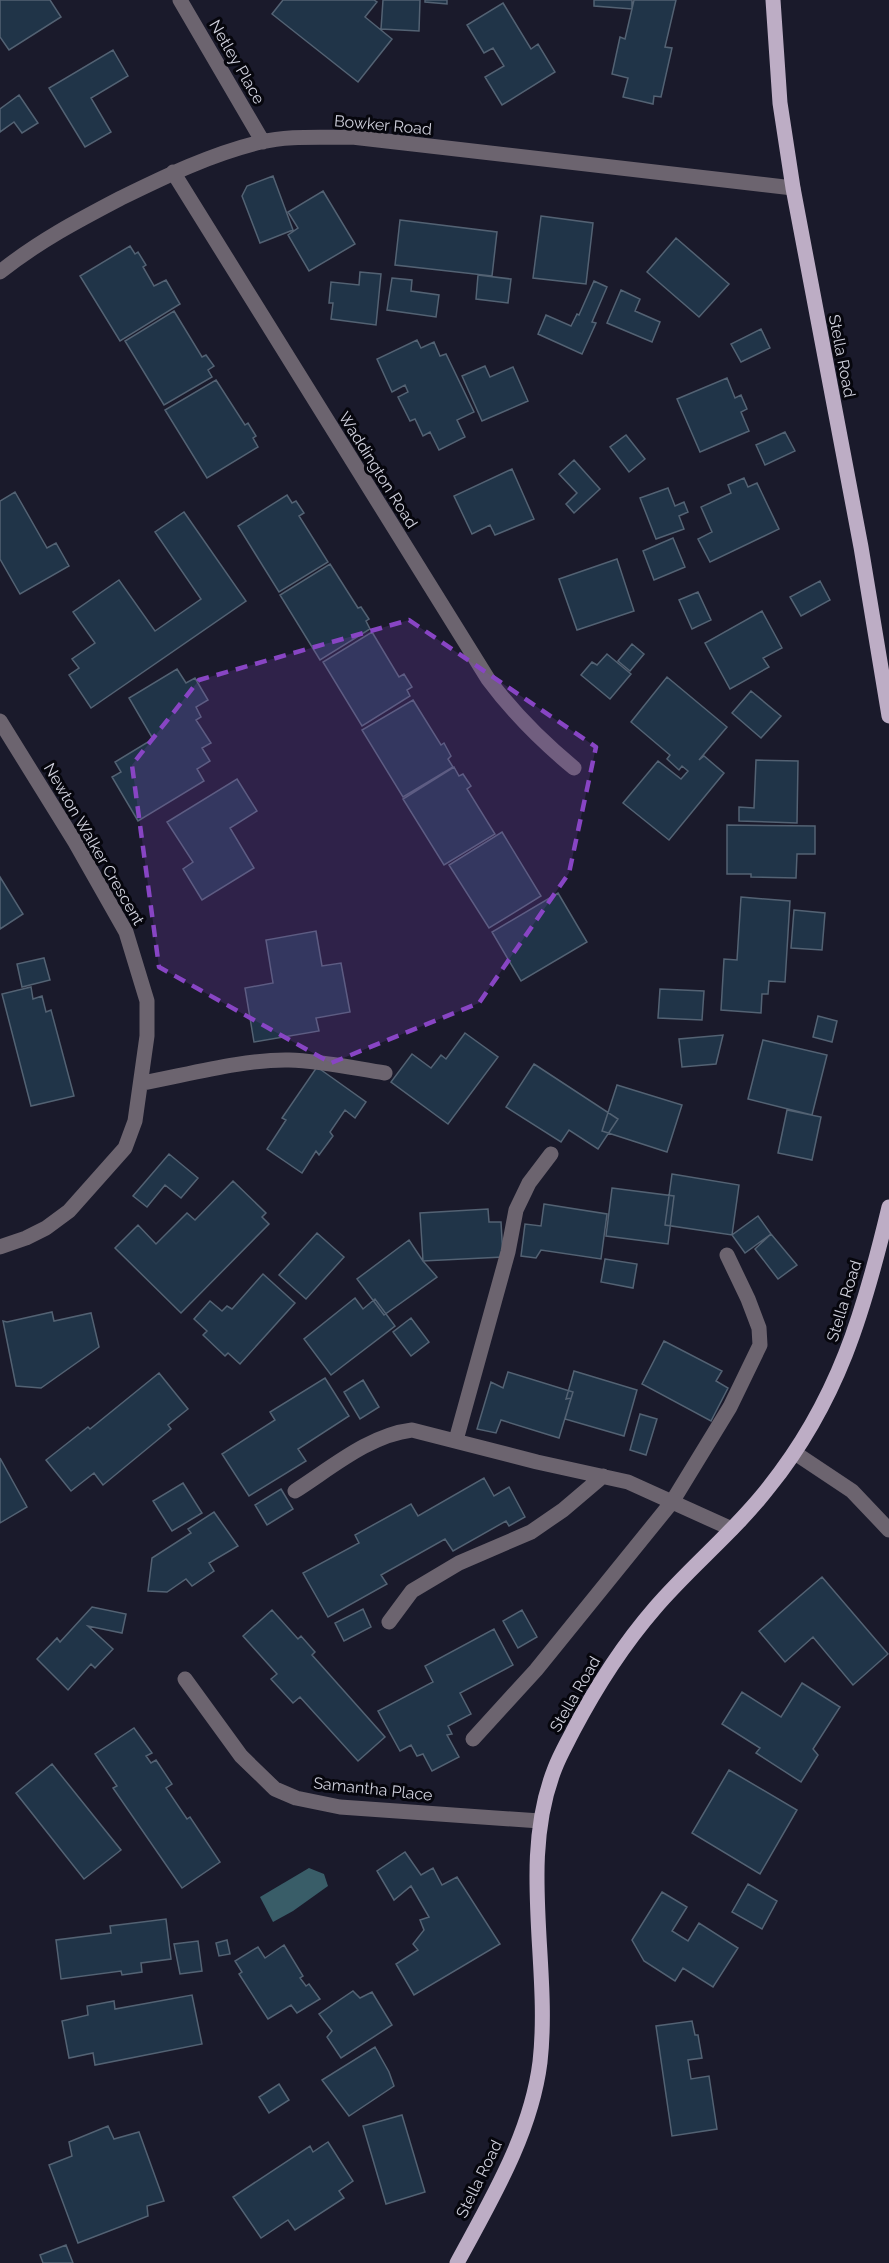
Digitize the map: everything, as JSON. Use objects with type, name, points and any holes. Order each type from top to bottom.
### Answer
[{"type":"main road","name":"Stella Road","points":[[772,0],[780,104],[792,188],[861,547],[889,716]]},
{"type":"main road","name":"Stella Road","points":[[457,2263],[501,2179],[522,2131],[534,2095],[540,2059],[541,1976],[537,1892],[540,1821],[548,1785],[556,1765],[590,1698],[624,1648],[655,1608],[769,1488],[795,1453],[836,1382],[871,1282],[889,1207]]},
{"type":"street","name":"Netley Place","points":[[180,0],[262,142]]},
{"type":"street","name":"Bowker Road","points":[[0,272],[31,247],[72,223],[173,172],[262,142],[352,137],[792,188]]},
{"type":"street","name":"Waddington Road","points":[[173,172],[488,679],[512,712],[540,741],[574,768]]},
{"type":"street","name":"Newton Walker Crescent","points":[[0,721],[75,842],[126,932],[147,1001],[147,1036],[142,1083],[135,1121],[125,1148],[69,1211],[36,1233],[0,1247]]},
{"type":"street","points":[[142,1083],[247,1064],[286,1060],[319,1062],[385,1073]]},
{"type":"street","points":[[456,1440],[508,1252],[516,1210],[529,1183],[551,1154]]},
{"type":"street","points":[[473,1739],[536,1670],[672,1502],[730,1407],[760,1345],[759,1328],[752,1308],[727,1254]]},
{"type":"street","points":[[295,1491],[371,1444],[397,1432],[412,1430],[537,1462],[628,1482],[732,1529]]},
{"type":"street","points":[[795,1453],[852,1491],[889,1530]]},
{"type":"street","points":[[389,1622],[412,1591],[459,1563],[531,1532],[563,1510],[603,1476]]},
{"type":"street","name":"Samantha Place","points":[[185,1679],[240,1756],[275,1789],[296,1798],[340,1807],[540,1821]]},
{"type":"highlighted area","points":[[409,620],[596,747],[569,873],[479,1003],[331,1063],[159,967],[132,765],[199,680]]},
{"type":"water","points":[[309,1868],[324,1874],[328,1886],[273,1922],[260,1897]]},
{"type":"building","points":[[0,0],[50,0],[61,17],[9,50],[0,37]]},
{"type":"building","points":[[283,0],[374,0],[377,2],[365,17],[392,39],[358,82],[272,14]]},
{"type":"building","points":[[383,0],[420,0],[419,31],[381,29]]},
{"type":"building","points":[[425,0],[447,0],[447,4],[425,2]]},
{"type":"building","points":[[594,0],[632,0],[632,9],[594,6]]},
{"type":"building","points":[[634,0],[676,0],[665,47],[672,48],[661,97],[654,96],[653,104],[623,97],[628,78],[612,74],[620,37],[625,39]]},
{"type":"building","points":[[503,3],[531,49],[538,44],[555,72],[502,105],[485,77],[504,66],[493,48],[484,53],[467,25]]},
{"type":"building","points":[[113,50],[128,76],[91,98],[111,132],[85,147],[49,88]]},
{"type":"building","points":[[19,95],[38,123],[22,133],[14,122],[0,132],[0,109]]},
{"type":"building","points":[[273,176],[293,230],[260,243],[242,196],[247,186]]},
{"type":"building","points":[[323,191],[355,244],[309,271],[288,235],[298,228],[288,212]]},
{"type":"building","points":[[541,216],[593,223],[586,284],[533,278]]},
{"type":"building","points":[[400,220],[497,232],[492,276],[395,265]]},
{"type":"building","points":[[676,238],[729,284],[699,317],[647,272]]},
{"type":"building","points":[[130,246],[135,254],[138,252],[146,265],[143,267],[154,286],[166,280],[180,304],[120,341],[80,276]]},
{"type":"building","points":[[360,272],[381,274],[376,325],[331,319],[333,303],[329,303],[331,282],[359,285]]},
{"type":"building","points":[[478,275],[511,279],[508,303],[476,299]]},
{"type":"building","points":[[392,278],[412,280],[411,291],[439,295],[436,317],[387,310]]},
{"type":"building","points":[[594,281],[607,287],[592,322],[596,323],[582,354],[538,334],[546,315],[571,326],[577,314],[579,315]]},
{"type":"building","points":[[621,290],[640,299],[635,311],[660,322],[652,342],[607,323]]},
{"type":"building","points":[[174,311],[202,357],[206,355],[214,366],[208,370],[212,377],[164,405],[125,341]]},
{"type":"building","points":[[761,329],[770,348],[741,362],[731,344]]},
{"type":"building","points":[[417,340],[421,348],[434,342],[440,356],[446,354],[474,412],[457,420],[465,437],[439,450],[430,432],[423,436],[415,419],[410,421],[398,397],[408,392],[405,385],[392,392],[377,359]]},
{"type":"building","points":[[485,366],[490,377],[513,367],[528,401],[482,421],[462,376]]},
{"type":"building","points":[[727,378],[735,398],[741,395],[747,409],[741,412],[749,431],[700,452],[677,399]]},
{"type":"building","points":[[216,380],[245,425],[248,423],[256,436],[253,438],[258,447],[207,478],[165,410]]},
{"type":"building","points":[[785,432],[795,451],[765,465],[756,445]]},
{"type":"building","points":[[626,435],[645,459],[629,472],[610,447]]},
{"type":"building","points":[[574,460],[600,489],[574,513],[566,504],[577,493],[559,474]]},
{"type":"building","points":[[512,469],[534,519],[495,535],[490,525],[472,534],[454,496]]},
{"type":"building","points":[[744,478],[748,487],[757,483],[779,529],[710,562],[698,539],[712,532],[701,507],[731,493],[728,485]]},
{"type":"building","points":[[668,488],[675,506],[684,502],[688,512],[679,516],[684,529],[656,539],[640,498]]},
{"type":"building","points":[[15,492],[47,548],[56,543],[69,566],[20,594],[0,559],[0,501]]},
{"type":"building","points":[[287,495],[292,503],[296,501],[304,513],[299,516],[328,562],[279,592],[238,526]]},
{"type":"building","points":[[184,512],[246,601],[91,708],[69,675],[79,668],[72,659],[95,643],[73,612],[119,580],[155,631],[201,599],[155,532]]},
{"type":"building","points":[[673,538],[685,567],[654,580],[643,551]]},
{"type":"building","points":[[617,559],[634,611],[577,630],[559,579]]},
{"type":"building","points":[[330,564],[358,608],[361,607],[369,619],[366,621],[370,629],[320,660],[280,595]]},
{"type":"building","points":[[820,581],[830,600],[801,616],[790,597]]},
{"type":"building","points":[[698,592],[711,620],[692,629],[679,600]]},
{"type":"building","points":[[762,611],[782,648],[763,658],[769,667],[730,689],[705,643]]},
{"type":"building","points":[[372,632],[399,677],[404,674],[412,687],[407,690],[410,696],[362,726],[323,662]]},
{"type":"building","points":[[632,644],[644,654],[630,671],[618,661]]},
{"type":"building","points":[[607,654],[631,674],[610,699],[581,675],[592,662],[597,665]]},
{"type":"building","points":[[177,669],[186,683],[195,678],[208,700],[196,707],[201,717],[196,720],[211,743],[202,748],[210,761],[197,769],[204,781],[138,821],[112,777],[121,772],[115,762],[153,739],[129,698]]},
{"type":"building","points":[[667,677],[727,727],[699,760],[704,756],[724,773],[669,840],[623,803],[658,761],[681,779],[688,771],[682,766],[679,770],[667,759],[670,755],[631,722]]},
{"type":"building","points":[[751,691],[781,716],[761,738],[732,713]]},
{"type":"building","points":[[413,700],[441,745],[444,743],[451,756],[448,759],[453,767],[403,797],[362,730]]},
{"type":"building","points":[[756,760],[798,761],[797,823],[739,821],[739,807],[754,808]]},
{"type":"building","points":[[454,767],[459,776],[463,774],[471,786],[467,789],[495,834],[444,865],[403,799]]},
{"type":"building","points":[[237,779],[257,811],[230,828],[254,868],[202,900],[183,869],[193,862],[167,822]]},
{"type":"building","points":[[727,825],[815,826],[815,854],[797,854],[796,878],[727,874]]},
{"type":"building","points":[[502,832],[541,896],[489,928],[449,865]]},
{"type":"building","points":[[0,877],[23,914],[0,929]]},
{"type":"building","points":[[558,893],[587,942],[521,981],[492,932]]},
{"type":"building","points":[[741,897],[790,901],[785,982],[769,981],[768,994],[762,994],[761,1013],[721,1010],[724,959],[737,960]]},
{"type":"building","points":[[794,910],[825,913],[822,950],[791,948]]},
{"type":"building","points":[[316,931],[322,966],[341,963],[350,1012],[316,1018],[319,1031],[254,1042],[245,988],[273,983],[266,940]]},
{"type":"building","points":[[44,958],[50,980],[22,987],[17,964]]},
{"type":"building","points":[[31,987],[33,999],[42,996],[46,1012],[51,1010],[74,1096],[31,1106],[2,994]]},
{"type":"building","points":[[660,989],[704,991],[702,1020],[658,1018]]},
{"type":"building","points":[[818,1016],[837,1021],[832,1042],[813,1037]]},
{"type":"building","points":[[465,1033],[498,1057],[448,1124],[391,1082],[412,1054],[431,1068],[441,1055],[446,1059]]},
{"type":"building","points":[[723,1035],[716,1064],[682,1067],[679,1039]]},
{"type":"building","points":[[763,1040],[827,1055],[812,1115],[748,1099]]},
{"type":"building","points":[[534,1064],[618,1119],[598,1149],[569,1130],[561,1142],[506,1107]]},
{"type":"building","points":[[317,1067],[366,1102],[355,1118],[345,1110],[330,1132],[333,1136],[319,1155],[316,1151],[302,1173],[267,1149],[286,1120],[282,1118]]},
{"type":"building","points":[[617,1085],[682,1105],[667,1152],[602,1131]]},
{"type":"building","points":[[787,1110],[821,1117],[812,1160],[778,1153]]},
{"type":"building","points":[[169,1154],[198,1178],[181,1198],[165,1185],[147,1207],[133,1196]]},
{"type":"building","points":[[672,1174],[739,1185],[732,1235],[665,1225]]},
{"type":"building","points":[[233,1181],[266,1213],[262,1217],[269,1224],[181,1313],[115,1248],[138,1225],[156,1244],[187,1213],[195,1220]]},
{"type":"building","points":[[612,1188],[674,1196],[668,1244],[606,1236]]},
{"type":"building","points":[[544,1204],[607,1214],[601,1259],[541,1250],[536,1258],[521,1256],[525,1224],[541,1226]]},
{"type":"building","points":[[488,1209],[489,1222],[501,1222],[503,1257],[423,1261],[420,1213]]},
{"type":"building","points":[[758,1216],[771,1234],[745,1253],[732,1235]]},
{"type":"building","points":[[317,1233],[344,1257],[306,1299],[279,1275]]},
{"type":"building","points":[[771,1234],[797,1265],[778,1279],[755,1249]]},
{"type":"building","points":[[409,1240],[437,1277],[384,1315],[357,1279]]},
{"type":"building","points":[[605,1259],[637,1264],[633,1288],[601,1282]]},
{"type":"building","points":[[263,1274],[295,1303],[240,1364],[228,1353],[225,1356],[203,1335],[207,1331],[194,1319],[210,1301],[222,1311],[227,1306],[232,1309]]},
{"type":"building","points":[[355,1298],[363,1309],[375,1299],[395,1326],[331,1375],[304,1339]]},
{"type":"building","points":[[52,1312],[54,1321],[91,1313],[99,1347],[41,1388],[16,1386],[3,1321]]},
{"type":"building","points":[[411,1318],[429,1342],[411,1356],[393,1332]]},
{"type":"building","points":[[664,1341],[722,1371],[716,1381],[728,1388],[711,1421],[642,1384]]},
{"type":"building","points":[[574,1371],[637,1390],[624,1436],[565,1419],[571,1398],[566,1399]]},
{"type":"building","points":[[508,1372],[573,1392],[559,1438],[501,1420],[496,1433],[477,1429],[491,1382],[503,1388]]},
{"type":"building","points":[[159,1373],[188,1409],[168,1425],[171,1429],[103,1485],[94,1473],[71,1491],[46,1460],[88,1427],[90,1429]]},
{"type":"building","points":[[325,1378],[349,1416],[298,1449],[306,1461],[249,1496],[222,1454],[275,1420],[270,1412]]},
{"type":"building","points":[[363,1380],[379,1407],[360,1419],[344,1392]]},
{"type":"building","points":[[640,1414],[657,1419],[646,1455],[630,1450]]},
{"type":"building","points":[[0,1458],[27,1507],[0,1523]]},
{"type":"building","points":[[484,1478],[494,1496],[509,1487],[525,1517],[509,1526],[506,1521],[453,1551],[445,1539],[381,1575],[387,1584],[328,1617],[303,1573],[359,1543],[355,1535],[411,1504],[418,1516]]},
{"type":"building","points":[[183,1483],[202,1513],[172,1531],[153,1501]]},
{"type":"building","points":[[281,1489],[293,1509],[267,1525],[255,1505]]},
{"type":"building","points":[[214,1512],[238,1546],[209,1563],[214,1571],[192,1586],[186,1579],[167,1592],[148,1591],[152,1558],[191,1533],[188,1529]]},
{"type":"building","points":[[822,1577],[888,1654],[853,1685],[813,1637],[785,1662],[759,1631]]},
{"type":"building","points":[[92,1607],[126,1614],[122,1633],[88,1626],[113,1649],[95,1668],[91,1664],[68,1690],[37,1659],[57,1638],[60,1642]]},
{"type":"building","points":[[363,1609],[371,1627],[344,1641],[335,1623]]},
{"type":"building","points":[[272,1610],[298,1639],[301,1636],[315,1652],[312,1655],[385,1737],[358,1761],[300,1697],[293,1703],[271,1679],[277,1674],[243,1636]]},
{"type":"building","points":[[522,1610],[537,1637],[518,1648],[503,1621]]},
{"type":"building","points":[[494,1629],[513,1665],[460,1693],[471,1714],[448,1726],[452,1734],[447,1735],[459,1757],[432,1771],[423,1754],[417,1756],[411,1745],[400,1751],[378,1711],[433,1682],[425,1666]]},
{"type":"building","points":[[802,1683],[840,1707],[813,1749],[818,1755],[801,1782],[756,1753],[760,1748],[722,1724],[742,1692],[781,1717]]},
{"type":"building","points":[[134,1728],[152,1753],[146,1756],[151,1763],[156,1760],[172,1784],[166,1788],[187,1819],[190,1817],[220,1862],[182,1888],[113,1788],[117,1786],[95,1754]]},
{"type":"building","points":[[52,1764],[121,1850],[84,1879],[16,1793]]},
{"type":"building","points":[[729,1770],[797,1810],[760,1874],[692,1833]]},
{"type":"building","points":[[405,1852],[421,1875],[433,1868],[442,1885],[457,1877],[500,1944],[414,1995],[396,1964],[418,1950],[413,1944],[424,1930],[420,1920],[429,1917],[411,1886],[394,1900],[377,1871]]},
{"type":"building","points":[[748,1884],[777,1901],[762,1929],[732,1912]]},
{"type":"building","points":[[662,1892],[687,1907],[672,1931],[688,1941],[699,1923],[738,1948],[713,1987],[683,1968],[675,1981],[644,1961],[632,1940]]},
{"type":"building","points":[[166,1919],[171,1959],[141,1963],[142,1972],[122,1975],[121,1971],[61,1979],[56,1940],[111,1933],[110,1926]]},
{"type":"building","points":[[227,1940],[230,1954],[219,1956],[216,1943]]},
{"type":"building","points":[[198,1941],[202,1971],[180,1974],[174,1944]]},
{"type":"building","points":[[284,1945],[303,1976],[300,1978],[306,1986],[309,1984],[320,1999],[297,2013],[291,2005],[268,2019],[239,1974],[242,1972],[235,1961],[258,1947],[265,1958]]},
{"type":"building","points":[[353,1991],[360,1998],[372,1992],[392,2025],[341,2058],[327,2037],[332,2031],[319,2014]]},
{"type":"building","points":[[192,1995],[202,2044],[95,2065],[93,2053],[69,2058],[62,2021],[88,2015],[87,2006],[114,2001],[115,2009]]},
{"type":"building","points":[[692,2021],[695,2035],[698,2035],[702,2058],[688,2060],[691,2079],[709,2076],[717,2129],[672,2136],[656,2026]]},
{"type":"building","points":[[375,2047],[394,2086],[349,2116],[322,2080]]},
{"type":"building","points":[[279,2084],[289,2100],[269,2113],[259,2097]]},
{"type":"building","points":[[402,2115],[425,2192],[386,2204],[363,2126]]},
{"type":"building","points":[[108,2126],[114,2139],[139,2132],[164,2201],[147,2206],[148,2216],[78,2243],[49,2165],[72,2156],[69,2142]]},
{"type":"building","points":[[328,2142],[353,2181],[339,2191],[344,2198],[295,2230],[288,2220],[261,2238],[233,2197],[310,2146],[313,2152]]},
{"type":"building","points":[[66,2245],[73,2263],[43,2263],[40,2255]]}]
